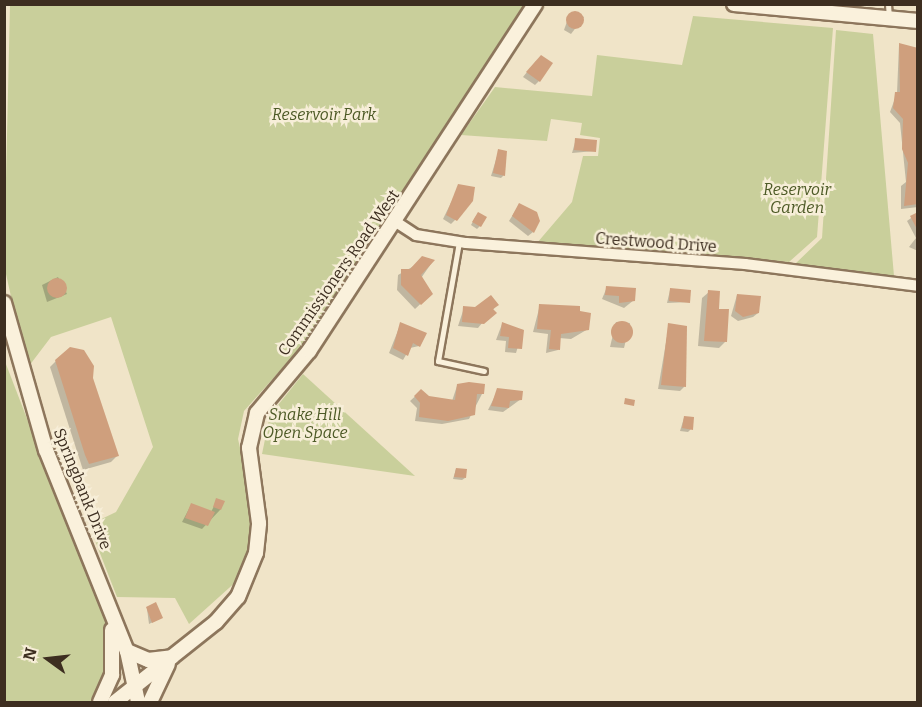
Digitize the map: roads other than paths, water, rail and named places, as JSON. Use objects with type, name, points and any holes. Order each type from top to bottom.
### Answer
[{"type":"main road","name":"Commissioners Road West","points":[[116,702],[216,622],[246,582],[259,523],[249,464],[257,413],[309,351],[396,222],[535,4]]},
{"type":"main road","points":[[734,4],[888,12],[918,21]]},
{"type":"main road","name":"Springbank Drive","points":[[4,303],[46,450],[127,651],[137,685],[138,702]]},
{"type":"main road","points":[[100,702],[116,646],[105,596]]},
{"type":"main road","points":[[127,651],[148,660],[172,657]]},
{"type":"main road","points":[[150,702],[172,657]]},
{"type":"street","name":"Crestwood Drive","points":[[396,222],[416,235],[459,242],[745,264],[918,286]]},
{"type":"lane","points":[[459,242],[438,361],[484,371]]},
{"type":"park label","name":"Reservoir Park","points":[[324,115]]},
{"type":"park label","name":"Reservoir Garden","points":[[797,199]]},
{"type":"park label","name":"Snake Hill Open Space","points":[[305,424]]}]
